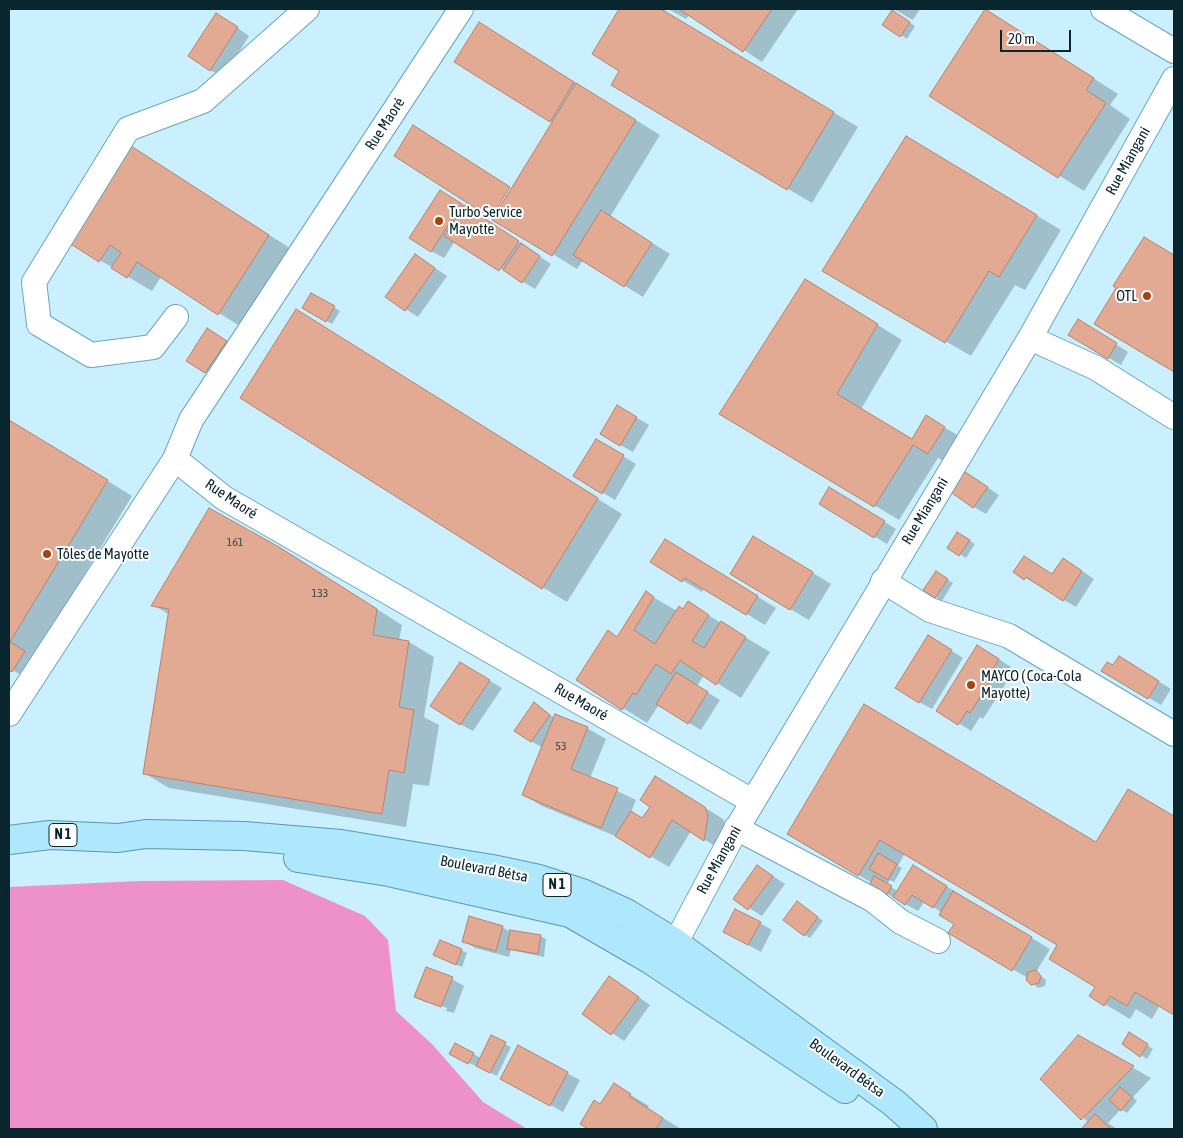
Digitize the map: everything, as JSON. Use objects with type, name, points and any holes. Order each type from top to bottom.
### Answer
[{"type":"main road","name":"Boulevard Bétsa","points":[[9,840],[50,835],[118,838],[146,834],[244,836],[341,844],[492,869],[539,879],[582,893],[626,913],[675,942],[894,1103],[923,1129]]},
{"type":"main road","name":"Boulevard Bétsa","points":[[118,838],[146,849],[314,860],[388,872],[570,913],[662,968],[889,1118],[915,1129]]},
{"type":"main road","name":"N 1","points":[[570,913],[644,939],[675,942]]},
{"type":"street","points":[[176,317],[152,347],[91,355],[39,324],[34,282],[128,130],[203,100],[307,9]]},
{"type":"street","name":"Rue Maoré","points":[[461,9],[191,420],[175,459],[224,498],[752,801]]},
{"type":"street","points":[[1103,9],[1174,51]]},
{"type":"street","name":"Rue Miangani","points":[[662,968],[736,828],[1166,113],[1174,79]]},
{"type":"street","points":[[1030,338],[1096,368],[1174,416]]},
{"type":"street","points":[[9,714],[175,459]]},
{"type":"street","points":[[883,581],[930,610],[1009,636],[1174,734]]},
{"type":"street","points":[[736,828],[873,900],[901,922],[938,941]]},
{"type":"shaded area","points":[[283,880],[365,916],[388,940],[396,1011],[432,1044],[483,1102],[527,1129],[9,1129],[9,887],[139,881]]},
{"type":"building","points":[[619,9],[661,9],[834,112],[787,190],[611,85],[619,71],[592,54]]},
{"type":"building","points":[[679,9],[772,9],[743,52]]},
{"type":"building","points":[[985,9],[1094,78],[1086,90],[1106,103],[1058,178],[929,96]]},
{"type":"building","points":[[892,10],[910,22],[900,37],[882,25]]},
{"type":"building","points":[[216,13],[238,27],[210,71],[188,56]]},
{"type":"building","points":[[479,22],[574,82],[550,122],[454,62]]},
{"type":"building","points":[[576,83],[636,120],[552,256],[492,220]]},
{"type":"building","points":[[413,125],[510,187],[491,218],[394,156]]},
{"type":"building","points":[[906,136],[1037,215],[999,277],[989,271],[945,343],[822,271]]},
{"type":"building","points":[[131,146],[269,235],[218,315],[137,262],[127,278],[111,268],[121,253],[110,245],[99,262],[69,243]]},
{"type":"building","points":[[440,190],[462,204],[431,252],[409,238]]},
{"type":"building","points":[[464,205],[519,241],[499,271],[444,236]]},
{"type":"building","points":[[601,210],[652,243],[624,287],[573,255]]},
{"type":"building","points":[[1144,237],[1174,255],[1174,372],[1094,324],[1116,288],[1113,286]]},
{"type":"building","points":[[521,243],[540,256],[522,283],[503,270]]},
{"type":"building","points":[[415,254],[435,268],[405,311],[385,297]]},
{"type":"building","points":[[805,279],[878,324],[837,394],[912,439],[926,415],[945,427],[928,454],[913,445],[874,507],[719,414]]},
{"type":"building","points":[[311,293],[335,306],[326,322],[302,308]]},
{"type":"building","points":[[296,309],[598,498],[542,589],[240,398]]},
{"type":"building","points":[[1078,319],[1117,343],[1108,359],[1068,335]]},
{"type":"building","points":[[207,328],[227,341],[205,373],[186,361]]},
{"type":"building","points":[[617,405],[637,417],[620,446],[600,434]]},
{"type":"building","points":[[9,420],[108,480],[10,642],[25,651],[12,672],[9,670]]},
{"type":"building","points":[[596,439],[624,455],[602,494],[573,476]]},
{"type":"building","points":[[962,470],[988,487],[973,508],[948,490]]},
{"type":"building","points":[[829,487],[885,521],[874,538],[819,504]]},
{"type":"building","points":[[209,508],[279,547],[377,609],[373,635],[409,641],[399,707],[414,710],[404,773],[389,770],[382,814],[143,774],[169,609],[151,606]]},
{"type":"building","points":[[957,532],[970,540],[959,556],[947,548]]},
{"type":"building","points":[[753,536],[813,572],[790,610],[730,574]]},
{"type":"building","points":[[665,539],[758,596],[746,615],[685,578],[682,582],[650,562]]},
{"type":"building","points":[[1024,556],[1052,574],[1063,558],[1082,571],[1063,601],[1026,577],[1024,580],[1013,572]]},
{"type":"building","points":[[936,571],[948,579],[935,598],[923,590]]},
{"type":"building","points":[[646,591],[654,597],[634,630],[655,644],[679,606],[683,609],[688,601],[709,615],[692,641],[704,648],[721,621],[746,637],[716,685],[680,660],[671,674],[656,664],[636,695],[633,693],[622,710],[576,680],[608,630],[617,637]]},
{"type":"building","points":[[928,635],[952,650],[919,703],[895,688]]},
{"type":"building","points":[[977,645],[999,659],[991,672],[994,675],[970,713],[967,711],[958,725],[936,711]]},
{"type":"building","points":[[1119,656],[1159,681],[1148,699],[1101,671],[1107,662],[1113,665]]},
{"type":"building","points":[[460,662],[490,680],[460,725],[430,706]]},
{"type":"building","points":[[676,672],[708,692],[688,724],[656,704]]},
{"type":"building","points":[[534,702],[550,715],[531,742],[514,731]]},
{"type":"building","points":[[864,704],[1096,842],[1128,789],[1174,816],[1174,1015],[1135,992],[1127,1006],[1110,996],[1104,1006],[1089,996],[1095,987],[1049,959],[1057,945],[880,840],[858,876],[787,834]]},
{"type":"building","points":[[555,714],[588,727],[571,769],[618,788],[601,828],[522,795]]},
{"type":"building","points":[[655,776],[705,807],[708,816],[704,841],[672,820],[650,858],[615,836],[631,811],[642,818],[650,807],[640,800]]},
{"type":"building","points":[[878,853],[897,864],[888,880],[869,869]]},
{"type":"building","points":[[757,865],[773,876],[748,910],[733,899]]},
{"type":"building","points":[[913,865],[947,886],[933,908],[912,895],[905,905],[893,897]]},
{"type":"building","points":[[874,876],[892,886],[886,896],[869,886]]},
{"type":"building","points":[[953,891],[1032,937],[1012,971],[948,933],[954,924],[939,915]]},
{"type":"building","points":[[797,901],[818,917],[804,936],[783,920]]},
{"type":"building","points":[[735,909],[761,922],[748,945],[723,932]]},
{"type":"building","points":[[469,916],[503,926],[496,951],[462,942]]},
{"type":"building","points":[[510,930],[541,935],[538,954],[507,949]]},
{"type":"building","points":[[440,940],[462,949],[456,965],[433,955]]},
{"type":"building","points":[[426,967],[453,977],[441,1007],[414,997]]},
{"type":"building","points":[[1036,970],[1041,976],[1039,983],[1031,985],[1026,980],[1028,972]]},
{"type":"building","points":[[609,976],[639,997],[611,1035],[582,1014]]},
{"type":"building","points":[[1129,1032],[1148,1044],[1140,1057],[1122,1044]]},
{"type":"building","points":[[491,1035],[506,1042],[490,1073],[476,1066]]},
{"type":"building","points":[[1078,1035],[1134,1066],[1081,1120],[1040,1079]]},
{"type":"building","points":[[455,1043],[474,1053],[468,1064],[449,1054]]},
{"type":"building","points":[[518,1045],[568,1072],[550,1106],[500,1079]]},
{"type":"building","points":[[614,1083],[631,1094],[629,1096],[663,1118],[656,1129],[588,1129],[580,1124],[594,1100],[600,1104]]},
{"type":"building","points":[[1120,1087],[1132,1097],[1121,1111],[1109,1100]]},
{"type":"building","points":[[1095,1114],[1111,1129],[1081,1129]]},
{"type":"place","name":"Turbo Service Mayotte","points":[[439,221]]},
{"type":"place","name":"OTL","points":[[1147,296]]},
{"type":"place","name":"Tôles de Mayotte","points":[[47,554]]},
{"type":"place","name":"MAYCO ( Coca-Cola Mayotte)","points":[[971,685]]}]
